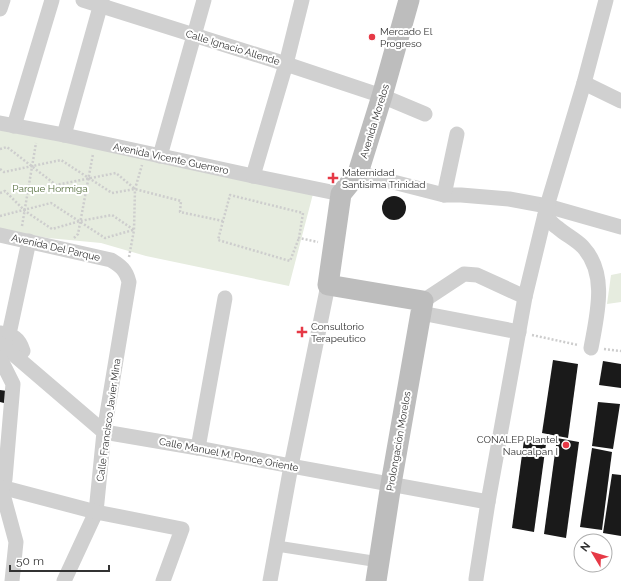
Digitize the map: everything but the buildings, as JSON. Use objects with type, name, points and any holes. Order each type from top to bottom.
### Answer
[{"type":"main road","name":"Avenida Morelos","points":[[341,194],[358,173],[382,96],[409,0]]},
{"type":"main road","points":[[341,194],[328,285],[422,307]]},
{"type":"main road","name":"Prolongación Morelos","points":[[377,571],[422,307]]},
{"type":"street","points":[[0,9],[3,0]]},
{"type":"street","points":[[7,125],[52,0]]},
{"type":"street","name":"Calle Ignacio Allende","points":[[83,0],[102,2],[194,35],[382,96],[425,114]]},
{"type":"street","points":[[160,156],[204,0]]},
{"type":"street","points":[[253,176],[286,64],[302,0]]},
{"type":"street","points":[[476,579],[488,502],[523,332],[525,297],[546,211],[584,83],[606,0]]},
{"type":"street","points":[[64,135],[102,2]]},
{"type":"street","points":[[584,83],[621,101]]},
{"type":"street","name":"Avenida Vicente Guerrero","points":[[7,125],[64,135],[341,194]]},
{"type":"street","points":[[444,195],[457,134]]},
{"type":"street","points":[[358,173],[444,195],[461,194],[509,199],[546,211],[621,227]]},
{"type":"street","points":[[546,211],[557,228],[575,239],[584,248],[596,269],[599,281],[599,301],[591,348]]},
{"type":"street","name":"Avenida Del Parque","points":[[0,235],[111,260],[121,266],[127,273]]},
{"type":"street","points":[[2,338],[24,240]]},
{"type":"street","name":"Calle Francisco Javier Mina","points":[[64,581],[96,512],[104,432],[128,282],[127,273]]},
{"type":"street","points":[[422,307],[464,274],[478,275],[525,297]]},
{"type":"street","points":[[270,581],[291,466],[328,285]]},
{"type":"street","points":[[198,448],[225,298]]},
{"type":"street","points":[[422,307],[523,332]]},
{"type":"street","points":[[2,338],[23,351]]},
{"type":"street","points":[[2,338],[104,432]]},
{"type":"street","points":[[0,358],[13,384],[2,483],[16,542],[12,581]]},
{"type":"street","name":"Calle Manuel M. Ponce Oriente","points":[[104,432],[488,502]]},
{"type":"street","points":[[2,483],[96,512],[182,529],[163,581]]},
{"type":"street","points":[[276,546],[377,571]]},
{"type":"path","points":[[24,240],[25,210],[38,130]]},
{"type":"path","points":[[64,249],[78,234],[96,142]]},
{"type":"path","points":[[0,149],[7,147],[56,185],[116,173],[136,189],[181,201],[180,212],[223,221]]},
{"type":"path","points":[[127,273],[134,230],[136,189],[145,152]]},
{"type":"path","points":[[0,169],[4,172],[61,160],[112,193],[136,189]]},
{"type":"path","points":[[0,193],[5,191],[25,210],[52,229],[80,221],[112,215],[134,230]]},
{"type":"path","points":[[230,195],[303,213],[299,238],[290,261],[218,240],[230,195]]},
{"type":"path","points":[[0,216],[50,203],[105,238],[134,230]]},
{"type":"path","points":[[299,238],[334,246]]},
{"type":"path","points":[[523,332],[591,348],[621,350]]},
{"type":"green space","name":"Parque Hormiga","points":[[0,126],[314,190],[289,286],[146,256],[101,243],[48,238],[0,229]]},
{"type":"green space","points":[[621,273],[621,302],[607,304],[611,275]]},
{"type":"place","name":"Mercado El Progreso","points":[[372,37]]},
{"type":"place","name":"Maternidad Santisima Trinidad","points":[[333,178]]},
{"type":"place","name":"Consultorio Terapeutico","points":[[302,332]]},
{"type":"place","name":"CONALEP Plantel Naucalpan I","points":[[566,445]]}]
